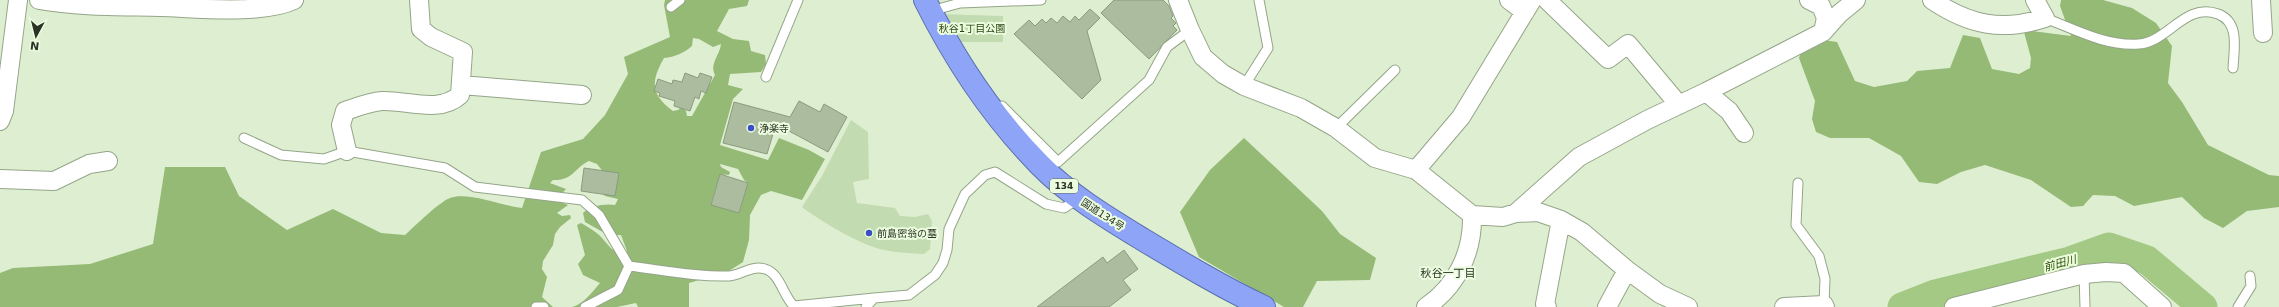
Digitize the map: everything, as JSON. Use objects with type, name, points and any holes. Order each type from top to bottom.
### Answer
[{"type":"highway","name":"国道134号","points":[[928,6],[970,80],[1000,121],[1040,165],[1079,198],[1188,267],[1264,307]]},
{"type":"street","points":[[0,121],[4,111],[4,70],[18,0]]},
{"type":"street","points":[[39,0],[73,3],[197,4],[264,8],[294,0]]},
{"type":"street","points":[[347,151],[341,125],[345,111],[382,101],[434,105],[454,100],[460,95],[463,52],[431,37],[421,28],[419,0]]},
{"type":"street","points":[[1178,0],[1203,58],[1223,74],[1244,86],[1301,108],[1336,128],[1375,158],[1416,170],[1472,215],[1503,217],[1516,213],[1538,212],[1561,220],[1582,232],[1627,270],[1660,294],[1688,307]]},
{"type":"street","points":[[1416,170],[1461,117],[1528,6],[1509,0]]},
{"type":"street","points":[[1547,0],[1608,59],[1628,44],[1679,105]]},
{"type":"street","points":[[1809,0],[1821,6],[1826,18],[1823,32]]},
{"type":"street","points":[[1516,213],[1579,157],[1647,120],[1706,92],[1823,32],[1839,14],[1856,0]]},
{"type":"street","points":[[1932,0],[1953,13],[1973,21],[2009,26],[2045,18],[2035,0]]},
{"type":"street","points":[[2261,0],[2263,33]]},
{"type":"street","points":[[461,86],[582,95]]},
{"type":"street","points":[[1706,92],[1729,111],[1744,133]]},
{"type":"street","points":[[0,180],[54,181],[89,164],[108,161]]},
{"type":"street","points":[[1426,307],[1436,300],[1450,284],[1465,260],[1472,234],[1472,215]]},
{"type":"street","points":[[1547,307],[1545,304],[1561,220]]},
{"type":"street","points":[[1607,307],[1627,270]]},
{"type":"street","points":[[1954,307],[2084,274],[2106,272],[2124,273],[2162,307]]},
{"type":"street","points":[[1784,307],[1825,306]]},
{"type":"lane","points":[[671,7],[680,0]]},
{"type":"lane","points":[[766,77],[798,0]]},
{"type":"lane","points":[[928,6],[960,3],[1033,2],[1041,0]]},
{"type":"lane","points":[[1244,86],[1268,48],[1259,0]]},
{"type":"lane","points":[[2045,18],[2099,38],[2124,44],[2140,44],[2156,38],[2182,19],[2206,11],[2220,14],[2230,22],[2235,36],[2233,68]]},
{"type":"lane","points":[[986,101],[1001,105],[1058,162],[1149,80],[1167,47],[1190,30]]},
{"type":"lane","points":[[1336,128],[1395,70]]},
{"type":"lane","points":[[244,138],[281,155],[324,159],[347,151],[445,168],[475,187],[582,200],[599,215],[628,266]]},
{"type":"lane","points":[[628,266],[708,276],[732,276],[752,268],[765,268],[775,275],[788,300],[794,306],[909,295],[935,275],[942,264],[947,250],[949,229],[966,194],[984,175],[995,172],[1005,176],[1046,204],[1064,208],[1079,198]]},
{"type":"lane","points":[[1798,183],[1796,225],[1819,256],[1824,279],[1825,306]]},
{"type":"lane","points":[[585,307],[618,290],[628,266]]},
{"type":"lane","points":[[2084,274],[2085,307]]},
{"type":"lane","points":[[2238,307],[2250,286],[2250,276]]},
{"type":"lane","points":[[866,307],[874,298]]},
{"type":"lane","points":[[536,307],[544,307]]},
{"type":"green space","points":[[665,0],[749,0],[747,6],[729,9],[717,31],[733,39],[749,41],[751,51],[765,55],[766,64],[761,72],[730,74],[728,85],[743,89],[733,99],[720,145],[768,160],[779,138],[809,150],[825,159],[802,200],[771,191],[761,195],[750,215],[749,240],[743,262],[729,271],[689,283],[689,307],[638,307],[636,303],[617,307],[572,307],[580,303],[591,294],[600,283],[583,275],[578,264],[585,255],[577,225],[581,223],[592,230],[614,250],[625,254],[627,251],[621,235],[608,235],[585,222],[583,213],[598,206],[607,204],[615,205],[618,199],[605,196],[601,192],[604,173],[597,164],[589,161],[569,176],[560,180],[553,180],[550,183],[566,189],[556,200],[568,205],[557,213],[562,216],[570,215],[571,218],[560,227],[555,234],[553,245],[543,261],[542,269],[547,277],[542,297],[553,307],[0,307],[0,273],[13,268],[90,264],[153,244],[165,167],[225,167],[239,196],[287,230],[333,209],[381,233],[405,235],[445,200],[457,196],[466,196],[522,208],[541,152],[583,139],[605,115],[628,74],[624,57],[670,37],[664,5]],"holes":[[[693,38],[699,39],[713,47],[721,44],[713,67],[715,75],[692,116],[687,116],[686,111],[681,107],[678,110],[673,111],[665,105],[657,93],[655,80],[664,58],[676,56],[686,51],[692,46]],[[720,164],[738,169],[744,180],[748,183],[739,213],[711,204],[720,174],[729,175],[730,172],[721,167]]]},
{"type":"green space","points":[[2061,0],[2103,0],[2132,8],[2156,23],[2172,46],[2168,83],[2182,102],[2208,145],[2269,175],[2279,176],[2279,207],[2247,211],[2223,228],[2204,218],[2182,197],[2134,206],[2115,196],[2093,195],[2083,206],[2071,207],[2031,180],[1985,165],[1961,172],[1937,184],[1919,182],[1901,156],[1869,138],[1830,138],[1816,132],[1812,119],[1815,101],[1799,58],[1802,49],[1823,40],[1837,42],[1855,81],[1874,87],[1907,81],[1917,71],[1950,68],[1963,35],[1980,38],[1992,69],[2019,74],[2030,68],[2031,58],[2024,32],[2032,31],[2071,36],[2060,6]]},
{"type":"green space","name":"秋谷1丁目公園","points":[[940,14],[1003,16],[1003,42],[955,42]]},
{"type":"green space","points":[[851,120],[868,132],[869,179],[853,182],[857,203],[895,208],[900,216],[915,217],[928,214],[932,221],[930,249],[924,254],[889,251],[864,244],[830,226],[802,207],[822,176]]},
{"type":"green space","points":[[1244,138],[1322,211],[1340,234],[1376,258],[1370,280],[1317,281],[1303,307],[1284,307],[1199,257],[1180,212],[1210,170]]},
{"type":"building","points":[[1114,0],[1163,0],[1169,6],[1173,16],[1171,18],[1176,23],[1173,26],[1177,30],[1149,59],[1101,13]]},
{"type":"building","points":[[1090,9],[1100,18],[1087,31],[1101,80],[1082,99],[1014,34],[1029,20],[1035,26],[1042,19],[1046,23],[1051,18],[1057,23],[1063,16],[1070,22],[1075,16],[1079,20]]},
{"type":"building","points":[[685,73],[698,78],[700,73],[712,77],[706,93],[701,91],[699,99],[695,97],[690,111],[674,106],[675,101],[659,96],[660,93],[654,91],[658,79],[672,84],[673,80],[682,82]]},
{"type":"building","points":[[799,101],[820,112],[824,104],[847,117],[828,152],[776,124],[767,154],[723,143],[734,102],[790,117]]},
{"type":"building","points":[[584,168],[619,173],[615,196],[581,191]]},
{"type":"building","points":[[720,174],[748,183],[739,213],[711,205]]},
{"type":"building","points":[[1124,250],[1138,269],[1123,280],[1131,290],[1109,307],[1037,307],[1103,257],[1107,263]]},
{"type":"waterway","name":"前田川","points":[[1902,307],[1935,294],[2070,261],[2109,247],[2147,260],[2203,307]]},
{"type":"place","name":"浄楽寺","points":[[751,128]]},
{"type":"place","name":"前島密翁の墓","points":[[869,233]]},
{"type":"district","name":"秋谷一丁目","points":[[1448,273]]}]
